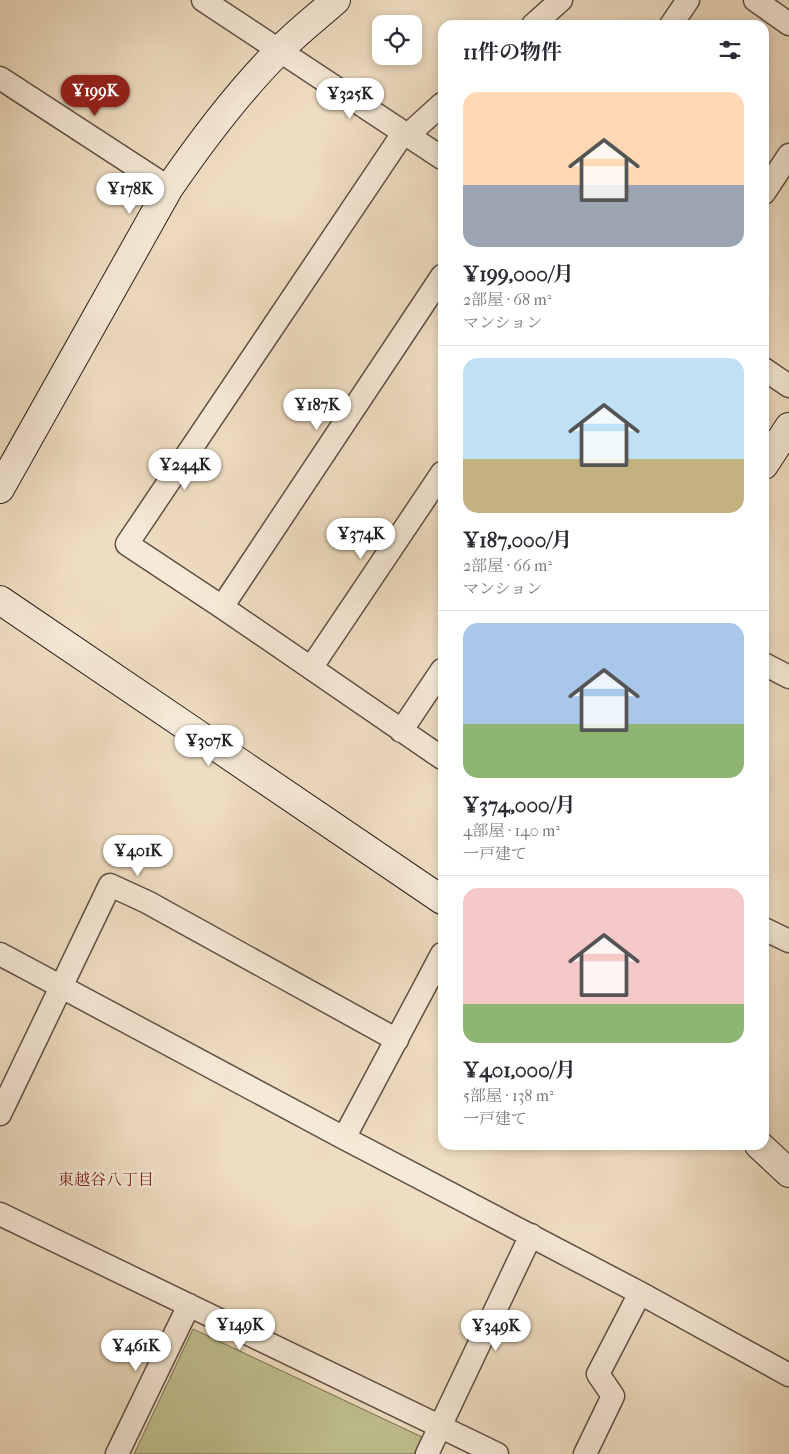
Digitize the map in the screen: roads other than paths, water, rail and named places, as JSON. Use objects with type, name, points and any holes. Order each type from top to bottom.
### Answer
[{"type":"street","points":[[203,0],[438,155]]},
{"type":"street","points":[[0,489],[169,188],[199,145],[247,85],[279,50],[336,0]]},
{"type":"street","points":[[539,20],[561,0]]},
{"type":"street","points":[[675,20],[688,0]]},
{"type":"street","points":[[755,0],[789,24]]},
{"type":"street","points":[[0,78],[169,188]]},
{"type":"street","points":[[438,107],[406,134],[126,544],[222,607],[438,755]]},
{"type":"street","points":[[769,185],[789,155]]},
{"type":"street","points":[[222,607],[438,282]]},
{"type":"street","points":[[769,372],[789,386]]},
{"type":"street","points":[[769,457],[789,427]]},
{"type":"street","points":[[311,668],[438,479]]},
{"type":"street","points":[[0,600],[438,897]]},
{"type":"street","points":[[769,666],[789,676]]},
{"type":"street","points":[[401,731],[438,676]]},
{"type":"street","points":[[0,1114],[110,885],[147,902],[397,1040]]},
{"type":"street","points":[[769,931],[789,941]]},
{"type":"street","points":[[0,954],[344,1138],[640,1293],[789,1375]]},
{"type":"street","points":[[344,1138],[438,962]]},
{"type":"street","points":[[765,1150],[789,1172]]},
{"type":"street","points":[[0,1214],[497,1454]]},
{"type":"street","points":[[427,1454],[531,1235]]},
{"type":"street","points":[[585,1454],[613,1396],[598,1374],[640,1293]]},
{"type":"street","points":[[117,1454],[189,1305]]},
{"type":"district","name":"東越谷八丁目","points":[[106,1179]]}]
